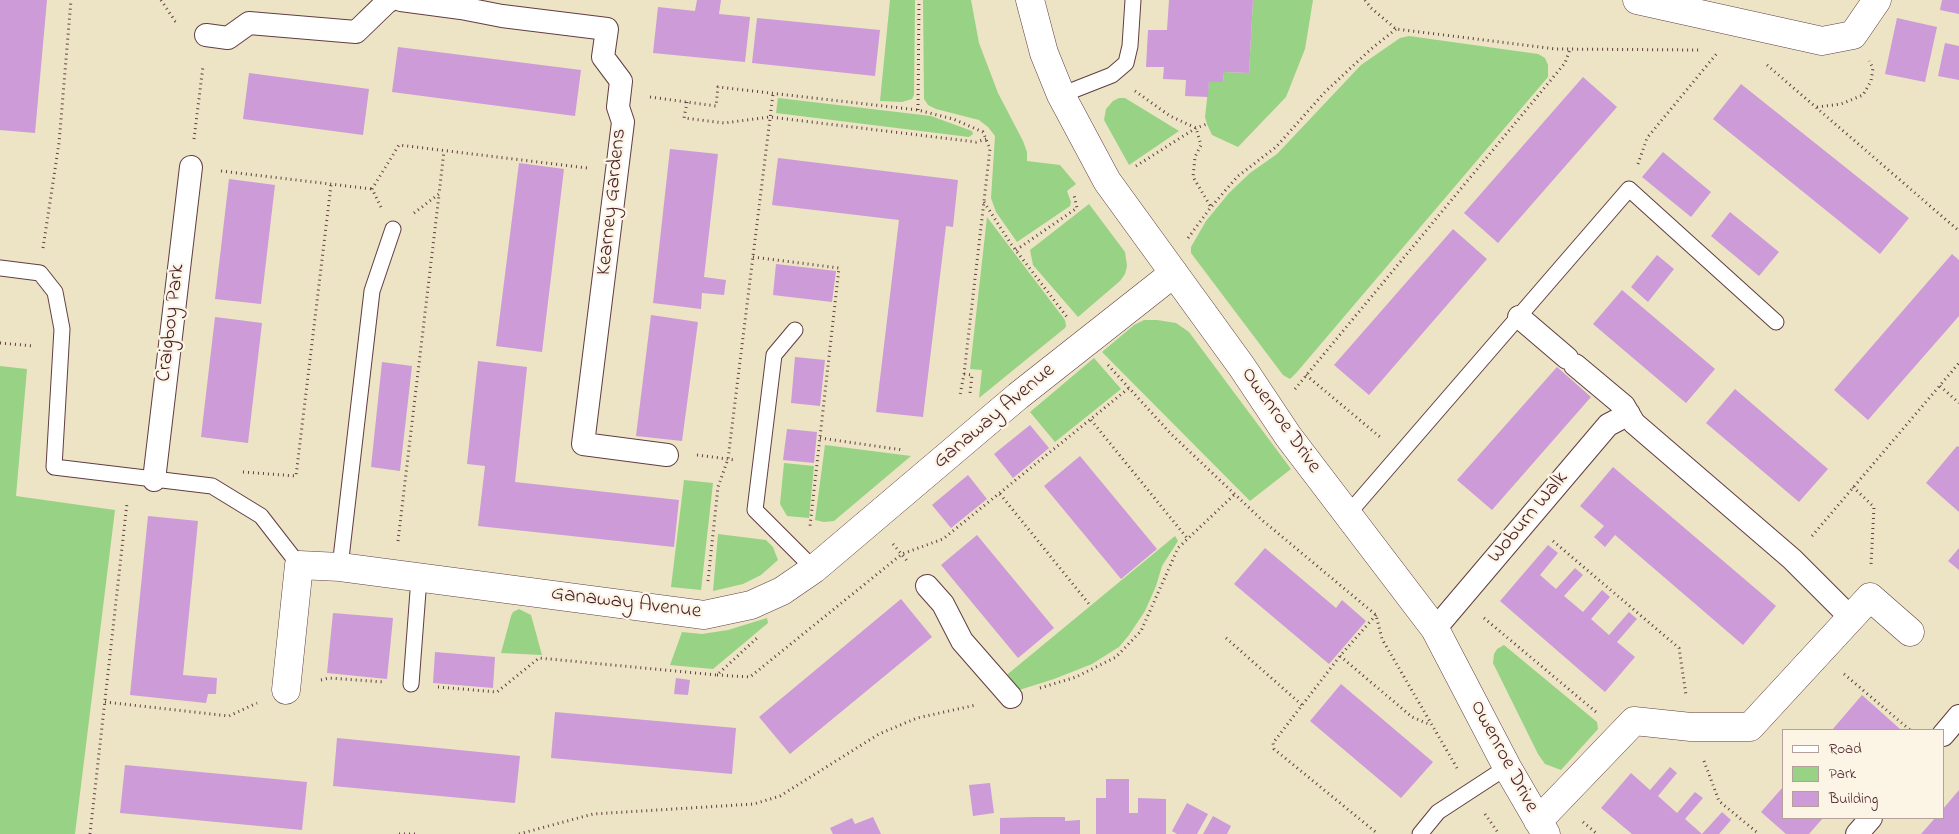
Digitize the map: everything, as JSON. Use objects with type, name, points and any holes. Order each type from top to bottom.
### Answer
[{"type":"street","points":[[206,35],[228,38],[249,23],[356,32],[387,2],[392,0]]},
{"type":"street","name":"Kearney Gardens","points":[[401,0],[502,16],[607,29],[603,57],[621,81],[618,107],[623,122],[583,444],[667,455]]},
{"type":"street","name":"Owenroe Drive","points":[[1030,0],[1044,53],[1061,95],[1107,180],[1274,414],[1435,629],[1507,767],[1542,827]]},
{"type":"street","points":[[1637,0],[1822,41],[1853,35],[1877,0]]},
{"type":"street","name":"Craigboy Park","points":[[154,480],[191,167]]},
{"type":"street","name":"Ganaway Avenue","points":[[299,565],[340,567],[704,615],[751,605],[782,591],[814,569],[1018,396],[1087,342],[1172,269]]},
{"type":"street","points":[[1519,317],[1624,406],[1634,423],[1792,559],[1851,618]]},
{"type":"street","name":"Woburn Walk","points":[[1435,629],[1608,425],[1629,414]]},
{"type":"street","points":[[286,690],[299,565]]},
{"type":"street","points":[[927,586],[943,604],[962,641],[1011,697]]},
{"type":"street","points":[[1542,827],[1634,721],[1691,727],[1750,727],[1870,597],[1910,632]]},
{"type":"street","points":[[1944,734],[1959,716]]},
{"type":"street","points":[[1856,834],[1870,819]]},
{"type":"lane","points":[[1061,95],[1112,75],[1126,64],[1130,46],[1132,0]]},
{"type":"lane","points":[[1348,514],[1630,189],[1776,322]]},
{"type":"lane","points":[[340,567],[372,291],[393,229]]},
{"type":"lane","points":[[0,268],[40,273],[55,292],[62,329],[54,468],[212,486],[261,516],[299,565]]},
{"type":"lane","points":[[795,330],[774,355],[755,510],[814,569]]},
{"type":"lane","points":[[407,576],[411,684]]},
{"type":"lane","points":[[1420,834],[1438,812],[1507,767]]},
{"type":"path","points":[[40,273],[59,143],[71,0]]},
{"type":"path","points":[[918,110],[919,0]]},
{"type":"path","points":[[1365,0],[1371,8],[1396,29],[1556,49],[1702,50]]},
{"type":"path","points":[[1172,269],[1211,207],[1238,176],[1276,147],[1325,92],[1371,49],[1396,29]]},
{"type":"path","points":[[206,35],[191,167],[330,185],[372,188]]},
{"type":"path","points":[[1274,414],[1566,64],[1570,49]]},
{"type":"path","points":[[1630,189],[1647,138],[1720,50],[1711,50]]},
{"type":"path","points":[[1765,64],[1771,67],[1959,231]]},
{"type":"path","points":[[1817,107],[1841,104],[1863,95],[1871,81],[1873,68]]},
{"type":"path","points":[[1112,75],[1170,116],[1196,128],[1201,145],[1195,157],[1193,177],[1211,207]]},
{"type":"path","points":[[620,94],[716,106],[718,87],[918,110],[953,119],[983,132],[990,149],[960,395]]},
{"type":"path","points":[[704,615],[718,487],[728,459],[773,94]]},
{"type":"path","points":[[687,102],[684,118],[724,123],[770,117],[976,142],[987,139]]},
{"type":"path","points":[[1016,250],[1077,208],[1074,195],[1145,161],[1196,128],[1207,124]]},
{"type":"path","points":[[372,188],[399,145],[617,172]]},
{"type":"path","points":[[407,576],[444,150]]},
{"type":"path","points":[[212,486],[230,470],[296,476],[330,185]]},
{"type":"path","points":[[372,188],[393,229],[439,194]]},
{"type":"path","points":[[984,202],[1016,250],[1087,342],[1171,434],[1262,520],[1376,614],[1382,639],[1470,791],[1499,834]]},
{"type":"path","points":[[753,257],[839,268],[810,524],[814,569]]},
{"type":"path","points":[[0,343],[61,348]]},
{"type":"path","points":[[1792,559],[1959,363]]},
{"type":"path","points":[[1306,376],[1400,455]]},
{"type":"path","points":[[1940,386],[1959,403]]},
{"type":"path","points":[[105,702],[228,716],[286,690],[329,678],[496,692],[539,658],[750,677],[902,554],[943,539],[1129,388]]},
{"type":"path","points":[[1090,420],[1187,538]]},
{"type":"path","points":[[820,438],[920,453],[939,463]]},
{"type":"path","points":[[90,834],[130,477]]},
{"type":"path","points":[[1853,487],[1874,507],[1870,597]]},
{"type":"path","points":[[1000,494],[1089,604]]},
{"type":"path","points":[[519,834],[593,814],[754,804],[780,796],[879,734],[917,718],[1011,697],[1076,677],[1116,657],[1141,631],[1178,548],[1235,494]]},
{"type":"path","points":[[1553,541],[1678,648],[1691,727],[1719,801],[1758,834]]},
{"type":"path","points":[[1376,614],[1340,656],[1273,743],[1274,749],[1378,834]]},
{"type":"path","points":[[1491,624],[1622,734]]},
{"type":"path","points":[[717,675],[758,637]]},
{"type":"path","points":[[1226,638],[1302,705]]},
{"type":"path","points":[[1819,652],[1909,729]]},
{"type":"path","points":[[1340,656],[1412,717],[1432,725]]},
{"type":"path","points":[[399,834],[418,834]]},
{"type":"green space","points":[[890,0],[915,0],[914,95],[912,99],[902,102],[880,101]]},
{"type":"green space","points":[[923,0],[971,0],[979,43],[998,93],[1023,141],[1027,152],[1027,161],[1060,165],[1076,184],[1067,191],[1071,202],[1070,206],[1017,242],[996,212],[991,198],[995,136],[979,120],[936,109],[928,105],[924,99]]},
{"type":"green space","points":[[1253,0],[1313,0],[1305,49],[1286,97],[1238,147],[1212,135],[1205,117],[1209,82],[1223,82],[1224,72],[1249,73]]},
{"type":"green space","points":[[1409,36],[1538,54],[1545,58],[1548,65],[1548,77],[1290,379],[1283,375],[1191,253],[1191,247],[1206,221],[1229,193],[1250,173],[1277,154],[1361,65],[1400,38]]},
{"type":"green space","points":[[778,98],[931,116],[972,131],[973,134],[969,137],[776,113]]},
{"type":"green space","points":[[1125,98],[1179,131],[1129,165],[1104,120],[1106,109],[1113,101]]},
{"type":"green space","points":[[1089,204],[1125,252],[1127,266],[1125,274],[1120,281],[1078,317],[1033,265],[1030,250]]},
{"type":"green space","points":[[987,217],[1065,320],[1066,326],[979,398],[982,370],[970,369]]},
{"type":"green space","points":[[1144,320],[1176,323],[1189,332],[1291,469],[1250,501],[1102,352],[1134,325]]},
{"type":"green space","points":[[1094,358],[1121,389],[1055,442],[1030,412]]},
{"type":"green space","points":[[0,366],[27,369],[16,496],[115,510],[75,834],[0,834]]},
{"type":"green space","points":[[825,445],[911,456],[834,521],[824,522],[815,520]]},
{"type":"green space","points":[[784,463],[814,466],[809,518],[787,516],[780,504]]},
{"type":"green space","points":[[684,480],[713,483],[701,590],[671,587]]},
{"type":"green space","points":[[718,534],[766,540],[773,547],[778,560],[761,575],[743,584],[713,591]]},
{"type":"green space","points":[[1175,536],[1178,541],[1162,566],[1145,611],[1119,647],[1092,664],[1016,691],[1003,678]]},
{"type":"green space","points":[[519,609],[531,615],[542,655],[501,653],[511,616],[513,612]]},
{"type":"green space","points":[[767,618],[768,623],[713,669],[670,665],[682,632],[702,634],[728,630]]},
{"type":"green space","points":[[1504,645],[1597,722],[1598,729],[1561,770],[1545,764],[1538,754],[1493,663],[1494,654],[1497,649]]},
{"type":"building","points":[[0,0],[47,0],[35,133],[0,130]]},
{"type":"building","points":[[697,0],[721,0],[719,14],[750,17],[745,62],[653,53],[658,7],[695,11]]},
{"type":"building","points":[[1169,0],[1253,0],[1249,73],[1224,72],[1223,82],[1209,82],[1208,97],[1185,96],[1186,80],[1163,79],[1164,67],[1146,67],[1148,30],[1167,30]]},
{"type":"building","points":[[1942,0],[1959,0],[1959,14],[1940,10]]},
{"type":"building","points":[[757,18],[880,30],[875,76],[752,63]]},
{"type":"building","points":[[1897,18],[1937,27],[1925,82],[1885,74]]},
{"type":"building","points":[[1945,43],[1959,46],[1959,80],[1938,76]]},
{"type":"building","points":[[398,47],[581,70],[575,116],[392,92]]},
{"type":"building","points":[[249,73],[369,89],[363,135],[243,119]]},
{"type":"building","points":[[1583,77],[1617,107],[1498,243],[1464,213]]},
{"type":"building","points":[[1741,84],[1909,218],[1880,254],[1713,119]]},
{"type":"building","points":[[670,149],[718,154],[704,277],[726,280],[724,295],[702,293],[701,309],[653,303]]},
{"type":"building","points":[[1663,152],[1711,192],[1691,217],[1642,177]]},
{"type":"building","points":[[778,158],[958,180],[953,227],[946,226],[923,417],[876,412],[899,220],[772,205]]},
{"type":"building","points":[[519,163],[564,169],[542,352],[496,346]]},
{"type":"building","points":[[229,179],[275,185],[261,304],[215,299]]},
{"type":"building","points":[[1730,212],[1779,252],[1759,276],[1711,236]]},
{"type":"building","points":[[1453,229],[1487,259],[1369,395],[1334,365]]},
{"type":"building","points":[[1952,254],[1959,260],[1959,316],[1868,420],[1834,390]]},
{"type":"building","points":[[1657,255],[1674,269],[1648,302],[1631,287]]},
{"type":"building","points":[[776,264],[836,271],[832,302],[773,295]]},
{"type":"building","points":[[1622,290],[1715,369],[1686,403],[1593,324]]},
{"type":"building","points":[[651,315],[698,322],[682,441],[636,436]]},
{"type":"building","points":[[215,317],[262,323],[248,443],[201,437]]},
{"type":"building","points":[[795,357],[825,360],[820,406],[791,403]]},
{"type":"building","points":[[478,361],[527,367],[515,482],[679,500],[674,547],[478,526],[485,466],[467,464]]},
{"type":"building","points":[[382,362],[412,366],[400,471],[371,467]]},
{"type":"building","points":[[1557,367],[1591,397],[1492,510],[1457,480]]},
{"type":"building","points":[[1735,389],[1828,469],[1799,502],[1706,423]]},
{"type":"building","points":[[1030,425],[1049,448],[1013,478],[994,454]]},
{"type":"building","points":[[787,429],[817,432],[814,463],[783,460]]},
{"type":"building","points":[[1957,446],[1959,447],[1959,512],[1926,483]]},
{"type":"building","points":[[1080,456],[1157,549],[1121,579],[1044,486]]},
{"type":"building","points":[[1613,467],[1776,606],[1743,645],[1615,535],[1605,547],[1594,537],[1604,526],[1580,506]]},
{"type":"building","points":[[968,475],[987,499],[951,528],[932,505]]},
{"type":"building","points":[[148,516],[198,521],[183,675],[217,678],[216,694],[208,694],[206,703],[130,695]]},
{"type":"building","points":[[977,535],[1054,628],[1018,658],[941,565]]},
{"type":"building","points":[[1548,545],[1558,553],[1540,575],[1556,589],[1575,568],[1583,575],[1564,596],[1583,612],[1602,590],[1610,597],[1591,619],[1609,635],[1629,612],[1637,619],[1617,642],[1635,657],[1605,692],[1500,601]]},
{"type":"building","points":[[1265,548],[1336,608],[1342,600],[1366,621],[1329,664],[1234,584]]},
{"type":"building","points":[[1959,548],[1959,570],[1948,561]]},
{"type":"building","points":[[901,599],[932,637],[790,754],[759,717]]},
{"type":"building","points":[[333,613],[393,618],[387,679],[327,673]]},
{"type":"building","points":[[435,652],[495,657],[493,688],[433,683]]},
{"type":"building","points":[[676,678],[690,680],[688,695],[674,694]]},
{"type":"building","points":[[1341,684],[1433,762],[1401,798],[1310,721]]},
{"type":"building","points":[[1862,695],[1900,729],[1833,729]]},
{"type":"building","points":[[555,712],[736,728],[732,774],[551,758]]},
{"type":"building","points":[[337,738],[520,756],[515,803],[333,786]]},
{"type":"building","points":[[125,765],[307,782],[302,830],[120,813]]},
{"type":"building","points":[[1670,767],[1677,773],[1658,796],[1677,813],[1695,792],[1703,798],[1685,819],[1702,834],[1632,834],[1601,808],[1631,773],[1650,790]]},
{"type":"building","points":[[1106,779],[1129,779],[1129,813],[1138,813],[1138,798],[1166,799],[1166,834],[1096,834],[1096,798],[1106,798]]},
{"type":"building","points":[[990,783],[994,813],[973,816],[969,785]]},
{"type":"building","points":[[1782,788],[1782,819],[1822,819],[1809,834],[1786,834],[1761,812]]},
{"type":"building","points":[[1959,790],[1959,834],[1921,834],[1934,819],[1944,819],[1944,808]]},
{"type":"building","points":[[1187,803],[1208,814],[1197,834],[1177,834],[1172,831]]},
{"type":"building","points":[[1722,812],[1731,820],[1719,834],[1702,834]]},
{"type":"building","points":[[1213,816],[1231,826],[1227,834],[1203,834]]},
{"type":"building","points":[[873,817],[881,834],[833,834],[830,828],[852,818],[855,824]]},
{"type":"building","points":[[1065,817],[1065,821],[1080,820],[1080,834],[1000,834],[1000,818]]}]
